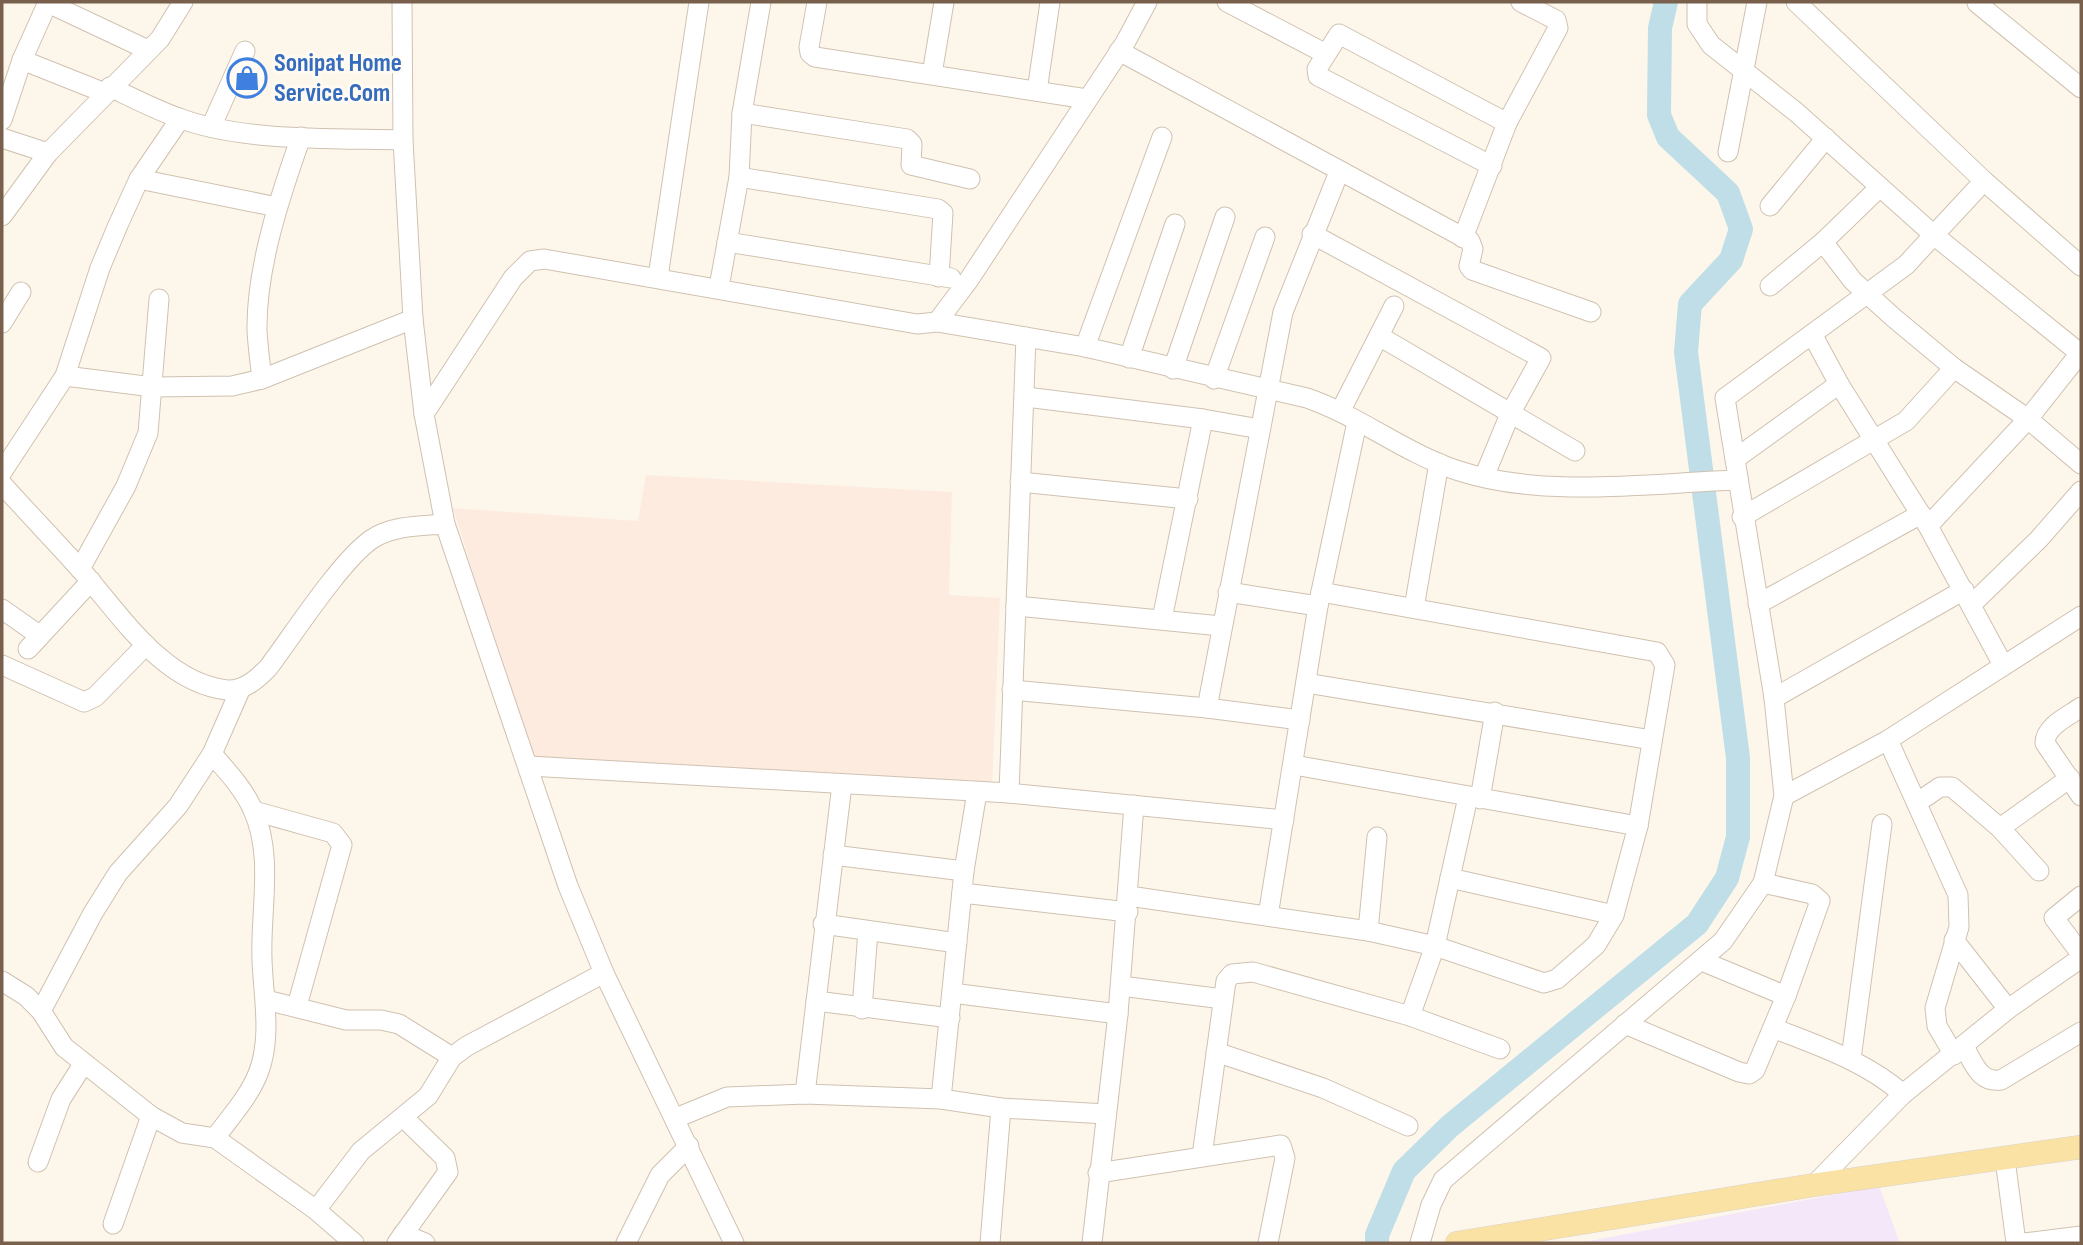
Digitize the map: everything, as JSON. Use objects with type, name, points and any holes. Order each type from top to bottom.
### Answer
[{"type":"main road","points":[[1457,1243],[1499,1239],[1814,1185],[2081,1147]]},
{"type":"street","points":[[2,120],[22,60],[48,2],[148,50]]},
{"type":"street","points":[[2,216],[48,153],[160,39],[183,2]]},
{"type":"street","points":[[402,2],[403,140],[413,319],[424,414],[445,524],[568,886],[604,973],[734,1243]]},
{"type":"street","points":[[658,277],[699,2]]},
{"type":"street","points":[[719,287],[739,177],[742,113],[761,2]]},
{"type":"street","points":[[817,2],[809,47],[810,53],[815,57],[1087,99]]},
{"type":"street","points":[[932,75],[944,2]]},
{"type":"street","points":[[1037,91],[1050,2]]},
{"type":"street","points":[[937,322],[968,281],[1119,51],[1147,2]]},
{"type":"street","points":[[1227,2],[1326,54]]},
{"type":"street","points":[[1463,238],[1507,123],[1559,26],[1556,20],[1521,2]]},
{"type":"street","points":[[1697,2],[1697,24],[1702,36],[1826,138],[1935,236],[2081,353],[2028,419],[1924,520],[1758,604]]},
{"type":"street","points":[[1728,152],[1757,2]]},
{"type":"street","points":[[1796,2],[1984,181],[2081,266]]},
{"type":"street","points":[[1977,3],[2081,88]]},
{"type":"street","points":[[1492,166],[1318,76],[1316,71],[1339,34],[1507,123]]},
{"type":"street","points":[[211,127],[244,51]]},
{"type":"street","points":[[1119,51],[1473,244],[1469,261],[1472,270],[1591,312]]},
{"type":"street","points":[[22,60],[180,119],[211,127],[301,137],[403,140]]},
{"type":"street","points":[[742,113],[907,139],[912,144],[911,165],[970,178]]},
{"type":"street","points":[[2,472],[65,376],[100,268],[139,179],[180,119]]},
{"type":"street","points":[[1085,348],[1162,136]]},
{"type":"street","points":[[262,379],[257,330],[277,207],[301,137]]},
{"type":"street","points":[[2,138],[48,153]]},
{"type":"street","points":[[1770,206],[1826,138]]},
{"type":"street","points":[[1207,708],[1283,312],[1339,172]]},
{"type":"street","points":[[739,177],[938,209],[943,218],[939,277]]},
{"type":"street","points":[[139,179],[277,207]]},
{"type":"street","points":[[1420,1243],[1431,1205],[1443,1180],[1702,961],[1723,941],[1763,883],[1784,796],[1774,698],[1758,604],[1742,517],[1729,481],[1735,459],[1725,398],[1906,265],[1984,181]]},
{"type":"street","points":[[1770,286],[1823,242],[1880,187]]},
{"type":"street","points":[[1174,369],[1225,217]]},
{"type":"street","points":[[1129,358],[1175,224]]},
{"type":"street","points":[[1312,234],[1539,355],[1540,364],[1510,414],[1483,477]]},
{"type":"street","points":[[1214,379],[1265,237]]},
{"type":"street","points":[[727,242],[968,281]]},
{"type":"street","points":[[1823,242],[1867,294],[1954,368],[2028,419],[2081,464]]},
{"type":"street","points":[[424,414],[513,278],[530,261],[544,259],[719,287],[917,324],[937,322],[1026,337],[1085,348],[1214,379],[1267,388],[1341,410],[1357,422],[1439,463],[1483,477],[1587,488],[1729,481]]},
{"type":"street","points":[[2,323],[21,292]]},
{"type":"street","points":[[2,608],[34,642],[86,575],[143,451],[152,413],[159,299]]},
{"type":"street","points":[[1341,410],[1394,306]]},
{"type":"street","points":[[65,376],[153,387],[232,386],[262,379],[413,319]]},
{"type":"street","points":[[1812,334],[1839,384],[1924,520],[2003,665]]},
{"type":"street","points":[[1380,335],[1575,451]]},
{"type":"street","points":[[1009,793],[1020,482],[1026,397],[1026,337]]},
{"type":"street","points":[[1742,517],[1914,415],[1954,368]]},
{"type":"street","points":[[1735,459],[1839,384]]},
{"type":"street","points":[[1026,397],[1203,419],[1260,429]]},
{"type":"street","points":[[1162,619],[1203,419]]},
{"type":"street","points":[[1268,916],[1319,599],[1357,422]]},
{"type":"street","points":[[1414,608],[1439,463]]},
{"type":"street","points":[[1020,482],[1188,499]]},
{"type":"street","points":[[2,484],[146,645],[196,681],[227,690],[241,688],[268,668],[345,568],[372,539],[394,529],[445,524]]},
{"type":"street","points":[[1774,698],[1967,598],[2039,539],[2081,491]]},
{"type":"street","points":[[962,893],[1268,916],[1368,931],[1435,946],[1549,983],[1605,934],[1614,915],[1638,826],[1665,665],[1657,652],[1414,608],[1228,592]]},
{"type":"street","points":[[1016,606],[1221,626]]},
{"type":"street","points":[[1784,796],[1888,740],[2081,617]]},
{"type":"street","points":[[2,665],[84,702],[99,694],[146,645]]},
{"type":"street","points":[[1306,683],[1495,712],[1652,740]]},
{"type":"street","points":[[41,1011],[93,913],[118,873],[178,806],[212,754],[241,688]]},
{"type":"street","points":[[1012,690],[1207,708],[1300,720]]},
{"type":"street","points":[[2081,707],[2049,730],[2045,737],[2081,796]]},
{"type":"street","points":[[1410,1016],[1435,946],[1450,878],[1474,798],[1495,712]]},
{"type":"street","points":[[1888,740],[1958,895],[1960,920],[1935,1008],[1937,1026],[1985,1079],[2001,1080],[2081,1032]]},
{"type":"street","points":[[212,754],[254,810],[264,870],[262,960],[266,1000],[260,1069],[254,1084],[215,1138]]},
{"type":"street","points":[[1294,765],[1638,826]]},
{"type":"street","points":[[529,766],[1009,793],[1284,820]]},
{"type":"street","points":[[2000,828],[2070,778]]},
{"type":"street","points":[[805,1094],[823,924],[842,785]]},
{"type":"street","points":[[1918,802],[1940,787],[1952,787],[2000,828],[2039,871]]},
{"type":"street","points":[[941,1099],[964,871],[977,792]]},
{"type":"street","points":[[1092,1243],[1121,986],[1134,806]]},
{"type":"street","points":[[254,810],[333,833],[342,845],[297,1006]]},
{"type":"street","points":[[1851,1059],[1882,824]]},
{"type":"street","points":[[1368,931],[1377,837]]},
{"type":"street","points":[[833,855],[964,871]]},
{"type":"street","points":[[1450,878],[1614,915]]},
{"type":"street","points":[[1625,1024],[1744,1074],[1755,1070],[1786,996],[1820,901],[1812,894],[1763,883]]},
{"type":"street","points":[[1814,1185],[1903,1094],[2008,1009],[2081,956],[2054,918],[2081,896]]},
{"type":"street","points":[[823,924],[957,943]]},
{"type":"street","points":[[862,1009],[868,931]]},
{"type":"street","points":[[1954,940],[2008,1009]]},
{"type":"street","points":[[1702,961],[1786,996]]},
{"type":"street","points":[[1202,1156],[1223,999],[1226,981],[1232,974],[1253,972],[1410,1016],[1500,1049]]},
{"type":"street","points":[[316,1210],[361,1151],[428,1096],[452,1057],[467,1046],[604,973]]},
{"type":"street","points":[[2,981],[26,996],[41,1011],[58,1040],[151,1116],[182,1133],[215,1138],[316,1210],[354,1243]]},
{"type":"street","points":[[1121,986],[1223,999]]},
{"type":"street","points":[[952,993],[1118,1013]]},
{"type":"street","points":[[266,1000],[346,1020],[399,1024],[452,1057]]},
{"type":"street","points":[[816,1001],[862,1009],[950,1018]]},
{"type":"street","points":[[1773,1028],[1851,1059],[1884,1078],[1903,1094]]},
{"type":"street","points":[[1216,1052],[1323,1088],[1408,1126]]},
{"type":"street","points":[[38,1162],[61,1099],[84,1063]]},
{"type":"street","points":[[676,1118],[727,1097],[805,1094],[941,1099],[1001,1108],[1105,1114]]},
{"type":"street","points":[[990,1243],[1001,1108]]},
{"type":"street","points":[[113,1224],[151,1116]]},
{"type":"street","points":[[402,1116],[445,1158],[448,1172],[400,1238],[425,1243]]},
{"type":"street","points":[[1098,1173],[1276,1144],[1285,1149],[1268,1243]]},
{"type":"street","points":[[626,1243],[660,1175],[689,1146]]},
{"type":"street","points":[[2005,1159],[2015,1243]]},
{"type":"street","points":[[2024,1243],[2081,1236]]},
{"type":"shaded area","points":[[646,475],[952,492],[949,595],[1000,598],[992,789],[532,763],[453,508],[638,521]]},
{"type":"shaded area","points":[[1879,1186],[1900,1243],[1579,1243]]},
{"type":"waterway","points":[[1377,1243],[1377,1235],[1404,1171],[1450,1126],[1697,924],[1727,878],[1738,837],[1738,758],[1686,352],[1690,304],[1731,260],[1741,229],[1728,193],[1668,137],[1659,115],[1660,28],[1666,2]]},
{"type":"place","name":"Sonipat Home Service.Com","points":[[247,78]]}]
